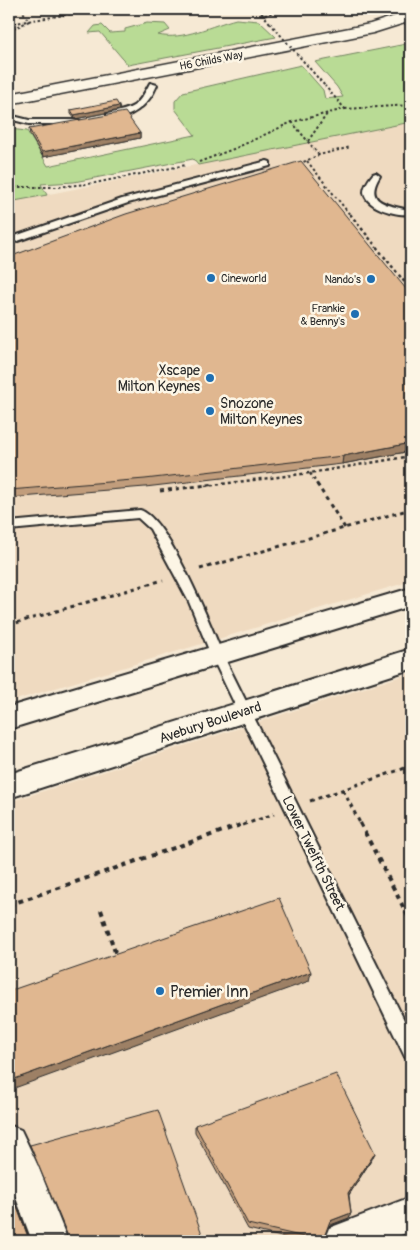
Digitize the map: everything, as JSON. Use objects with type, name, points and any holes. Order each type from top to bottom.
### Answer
[{"type":"street","name":"H6 Childs Way","points":[[9,99],[373,28],[411,16]]},
{"type":"street","name":"H6 Childs Way","points":[[9,115],[153,85],[395,39]]},
{"type":"street","points":[[9,718],[411,597]]},
{"type":"street","name":"Avebury Boulevard","points":[[9,786],[411,658]]},
{"type":"street","points":[[9,1142],[26,1178],[50,1241]]},
{"type":"street","points":[[342,1241],[411,1214]]},
{"type":"lane","points":[[9,115],[29,122],[70,124],[131,112],[149,98],[153,85]]},
{"type":"lane","points":[[9,241],[124,201],[267,164]]},
{"type":"lane","points":[[376,176],[369,184],[369,194],[373,201],[383,207],[406,212]]},
{"type":"lane","name":"Lower Twelfth Street","points":[[9,526],[140,514],[154,526],[195,602],[217,656],[411,1052]]},
{"type":"path","points":[[21,9],[28,21]]},
{"type":"path","points":[[9,24],[101,9]]},
{"type":"path","points":[[258,9],[345,109]]},
{"type":"path","points":[[264,16],[280,9]]},
{"type":"path","points":[[9,31],[28,21]]},
{"type":"path","points":[[195,164],[236,148],[292,122],[345,109],[411,105]]},
{"type":"path","points":[[308,141],[327,114]]},
{"type":"path","points":[[292,122],[319,155],[351,147]]},
{"type":"path","points":[[307,161],[411,290]]},
{"type":"path","points":[[9,187],[58,188],[95,183],[186,165]]},
{"type":"path","points":[[396,285],[411,281]]},
{"type":"path","points":[[160,491],[310,473],[411,456]]},
{"type":"path","points":[[310,473],[345,528]]},
{"type":"path","points":[[9,625],[180,574],[411,509]]},
{"type":"path","points":[[9,905],[411,766]]},
{"type":"path","points":[[342,790],[411,922]]},
{"type":"path","points":[[100,910],[118,963]]},
{"type":"shaded area","points":[[411,122],[411,581],[9,702],[9,202]]},
{"type":"shaded area","points":[[411,673],[411,1241],[9,1241],[9,802]]},
{"type":"green space","points":[[236,19],[259,21],[276,37],[128,65],[100,32],[89,33],[95,26],[102,25],[110,33],[125,32],[125,29],[147,23],[165,24],[170,30],[158,35],[177,36]]},
{"type":"green space","points":[[411,43],[411,122],[198,165],[193,159],[74,182],[41,184],[47,195],[9,202],[9,129],[27,131],[48,166],[195,135],[175,109],[175,101],[183,92],[301,65],[323,90],[325,99],[343,97],[337,87],[315,62]]},
{"type":"building","points":[[116,101],[119,106],[74,115],[71,110]]},
{"type":"building","points":[[125,112],[140,133],[42,152],[29,129]]},
{"type":"building","name":"Xscape Milton Keynes","points":[[301,161],[411,295],[411,443],[343,456],[145,479],[9,490],[9,257],[126,214]]},
{"type":"building","name":"Premier Inn","points":[[279,898],[311,972],[9,1081],[9,991]]},
{"type":"building","points":[[336,1074],[375,1153],[348,1193],[351,1213],[330,1221],[324,1237],[358,1238],[360,1241],[322,1241],[248,1224],[195,1125]]},
{"type":"building","points":[[158,1110],[203,1237],[174,1241],[9,1241],[9,1186],[28,1237],[66,1237],[67,1234],[30,1145]]},
{"type":"place","name":"Cineworld","points":[[211,278]]},
{"type":"place","name":"Nando's","points":[[371,279]]},
{"type":"place","name":"Frankie & Benny's","points":[[355,314]]},
{"type":"place","name":"Xscape Milton Keynes","points":[[210,378]]},
{"type":"place","name":"Snozone Milton Keynes","points":[[210,411]]},
{"type":"place","name":"Premier Inn","points":[[160,991]]}]
